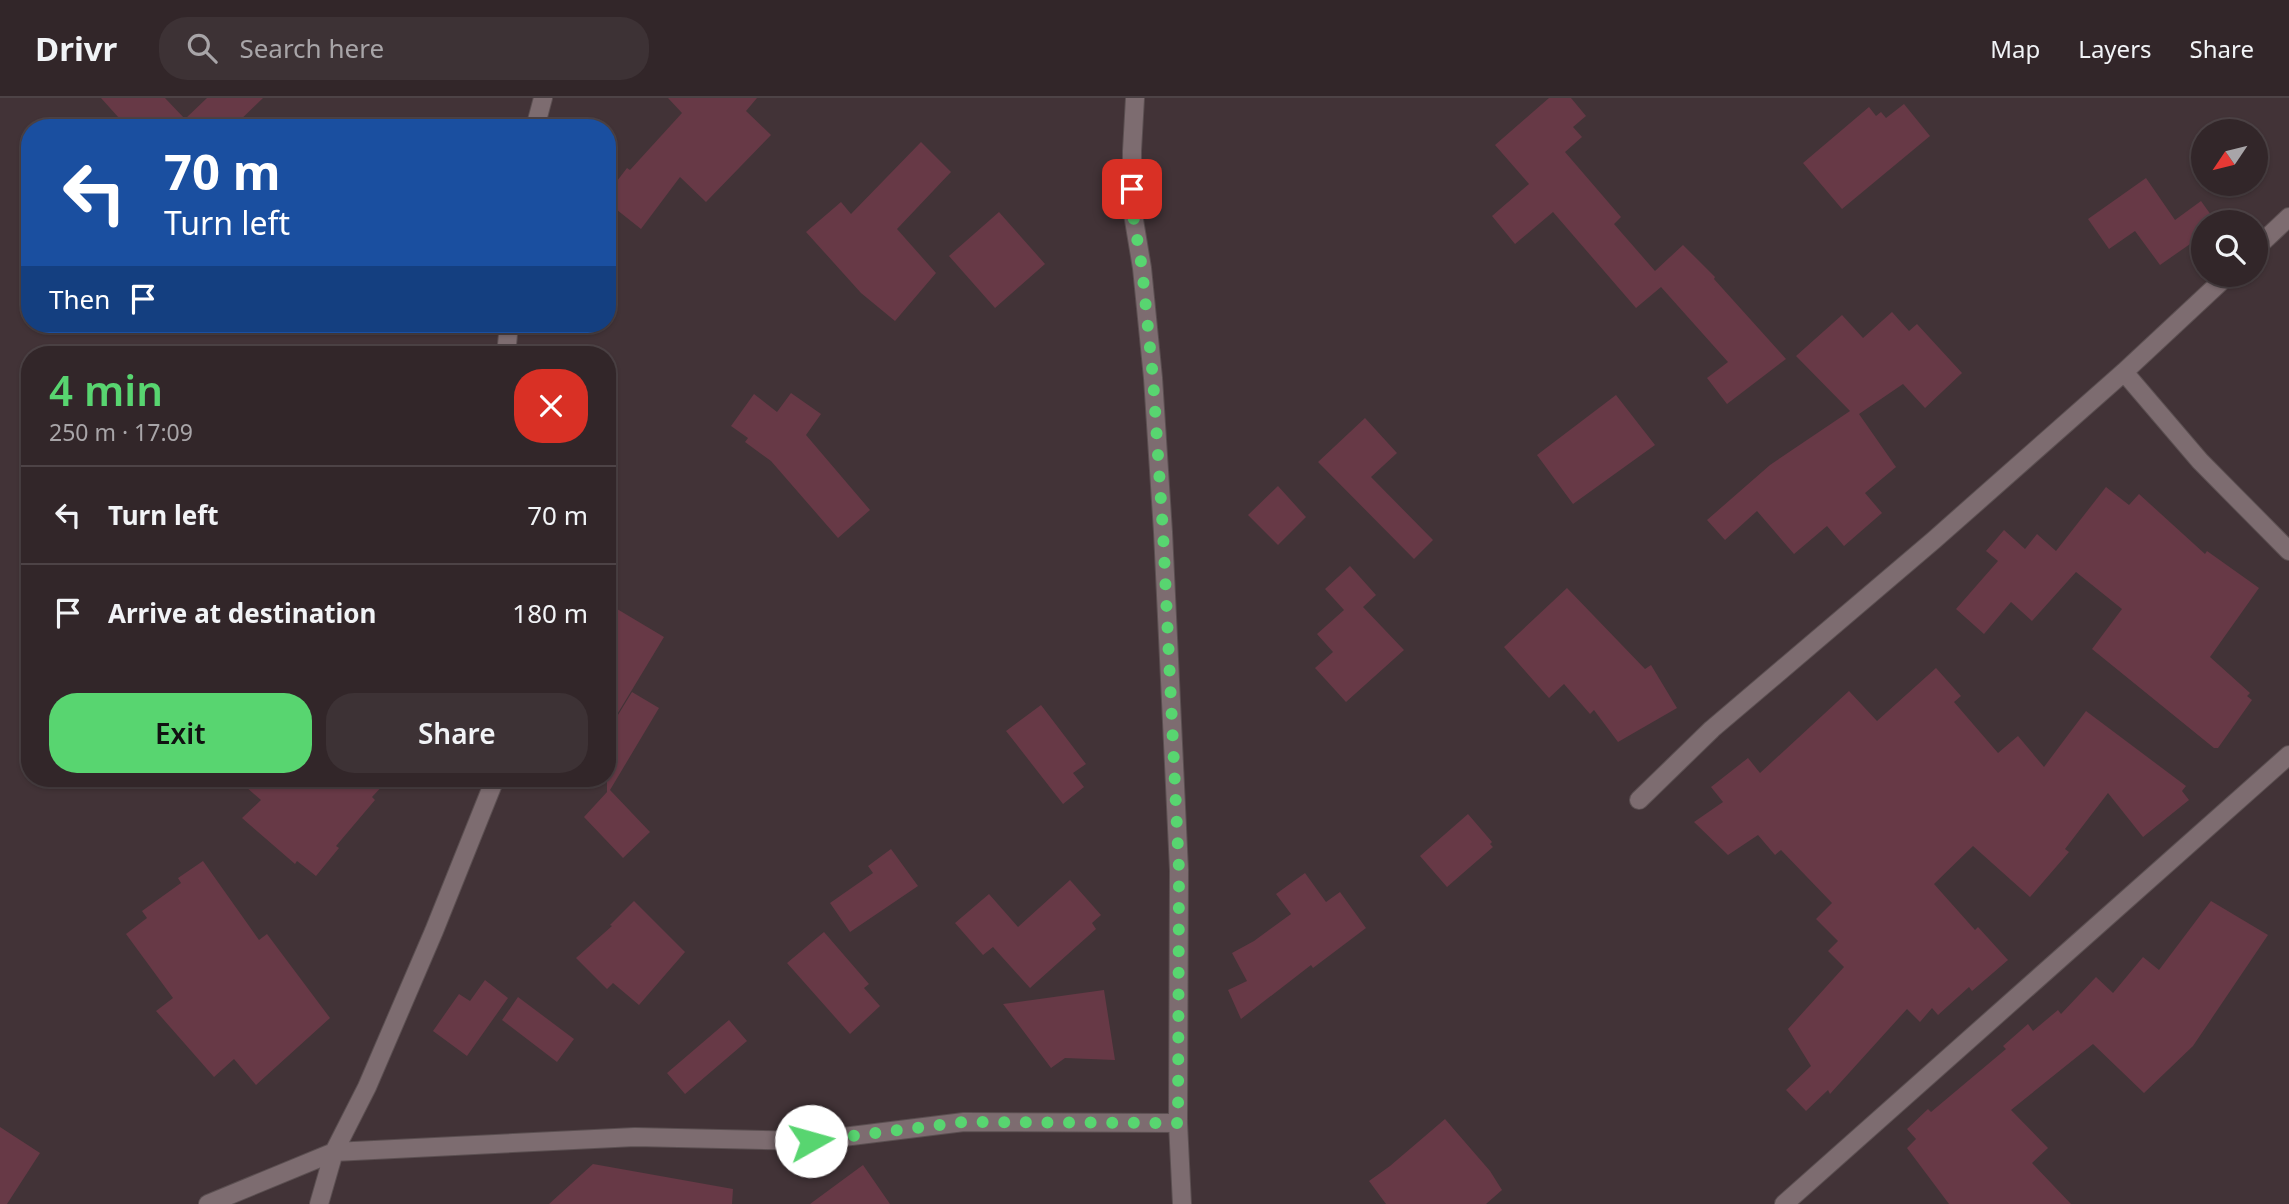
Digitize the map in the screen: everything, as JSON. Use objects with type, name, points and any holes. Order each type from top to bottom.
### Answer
[{"type":"street","points":[[537,119],[543,98]]},
{"type":"street","points":[[1136,98],[1132,208],[1142,268],[1154,392],[1179,870],[1178,1123],[1182,1204]]},
{"type":"street","points":[[2268,237],[2289,217]]},
{"type":"street","points":[[1639,800],[1712,729],[1934,540],[2124,372],[2215,287]]},
{"type":"street","points":[[2124,372],[2200,461],[2289,551]]},
{"type":"street","points":[[1784,1204],[2289,755]]},
{"type":"street","points":[[319,1204],[334,1152],[367,1087],[492,787]]},
{"type":"street","points":[[208,1204],[334,1152],[635,1137],[811,1141],[964,1122],[1178,1123]]},
{"type":"building","points":[[101,98],[165,98],[185,119],[120,119]]},
{"type":"building","points":[[207,98],[263,98],[241,119],[185,119]]},
{"type":"building","points":[[668,98],[757,98],[746,111],[771,135],[706,202],[680,177],[641,229],[616,209],[616,182],[682,113]]},
{"type":"building","points":[[1549,98],[1571,98],[1586,116],[1573,127],[1582,137],[1565,152],[1621,217],[1614,224],[1655,271],[1683,245],[1715,277],[1786,359],[1727,404],[1707,378],[1728,362],[1661,287],[1636,308],[1553,212],[1515,244],[1492,216],[1529,184],[1495,145]]},
{"type":"building","points":[[1904,104],[1930,136],[1842,209],[1803,163],[1869,107],[1876,116],[1881,112],[1886,118]]},
{"type":"building","points":[[921,142],[951,172],[897,229],[936,273],[895,321],[861,293],[806,232],[841,202],[851,214]]},
{"type":"building","points":[[2146,178],[2175,220],[2201,201],[2207,210],[2191,210],[2191,243],[2160,265],[2135,231],[2109,249],[2088,219]]},
{"type":"building","points":[[999,212],[1045,264],[995,308],[949,256]]},
{"type":"building","points":[[1892,312],[1909,331],[1917,324],[1962,373],[1925,408],[1903,384],[1859,414],[1896,467],[1865,493],[1882,513],[1844,546],[1827,526],[1794,554],[1757,511],[1725,540],[1707,520],[1770,465],[1850,411],[1796,356],[1842,315],[1863,338]]},
{"type":"building","points":[[791,393],[821,414],[806,435],[870,510],[838,538],[771,461],[745,442],[748,438],[731,426],[754,394],[777,412]]},
{"type":"building","points":[[1616,395],[1655,445],[1573,504],[1537,455]]},
{"type":"building","points":[[1365,418],[1397,453],[1371,477],[1433,540],[1414,559],[1318,462]]},
{"type":"building","points":[[1278,486],[1306,517],[1278,545],[1248,515]]},
{"type":"building","points":[[2106,487],[2129,505],[2139,494],[2205,554],[2207,551],[2259,588],[2210,657],[2250,693],[2247,696],[2252,700],[2218,748],[2214,748],[2092,649],[2122,609],[2076,572],[2032,621],[2011,602],[1984,634],[1956,609],[1998,561],[1986,551],[2004,530],[2025,549],[2037,534],[2056,551]]},
{"type":"building","points":[[1350,566],[1376,595],[1363,607],[1404,650],[1346,702],[1315,668],[1333,652],[1317,634],[1344,610],[1325,589]]},
{"type":"building","points":[[1567,588],[1645,669],[1651,665],[1677,708],[1618,742],[1594,710],[1590,714],[1564,684],[1549,698],[1504,647]]},
{"type":"building","points":[[616,608],[664,637],[616,716]]},
{"type":"building","points":[[1936,668],[1961,696],[1954,702],[1998,753],[2018,736],[2044,767],[2086,711],[2186,786],[2182,791],[2189,800],[2143,837],[2108,793],[2065,849],[2069,852],[2030,897],[1973,846],[1934,884],[1975,930],[1978,927],[2008,960],[1972,991],[1969,987],[1938,1015],[1932,1008],[1920,1022],[1907,1009],[1830,1094],[1828,1090],[1806,1111],[1786,1090],[1811,1066],[1788,1029],[1844,967],[1828,951],[1838,941],[1816,919],[1832,903],[1781,850],[1775,855],[1758,835],[1728,855],[1694,822],[1723,802],[1711,787],[1748,758],[1760,773],[1849,691],[1877,721]]},
{"type":"building","points":[[632,692],[659,708],[616,780],[616,718]]},
{"type":"building","points":[[1041,705],[1086,764],[1073,773],[1084,787],[1063,804],[1006,731]]},
{"type":"building","points":[[246,787],[381,787],[372,797],[375,800],[336,846],[339,848],[316,876],[297,861],[295,864],[242,818],[261,800]]},
{"type":"building","points":[[607,787],[612,787],[610,790],[650,832],[623,858],[584,817],[607,792]]},
{"type":"building","points":[[1468,814],[1492,842],[1490,844],[1493,847],[1447,887],[1420,856]]},
{"type":"building","points":[[891,849],[918,886],[850,932],[830,903],[873,873],[868,866]]},
{"type":"building","points":[[203,861],[259,940],[267,934],[330,1018],[256,1085],[234,1059],[214,1077],[156,1011],[173,998],[126,934],[147,918],[142,911],[181,883],[178,878]]},
{"type":"building","points":[[1305,873],[1326,902],[1340,892],[1366,928],[1313,968],[1311,965],[1241,1019],[1228,990],[1247,981],[1232,953],[1254,941],[1291,914],[1276,894]]},
{"type":"building","points":[[1070,880],[1101,915],[1092,923],[1096,929],[1030,988],[993,947],[983,955],[955,923],[989,894],[1018,927]]},
{"type":"building","points":[[634,901],[685,952],[639,1005],[613,983],[607,989],[576,958],[612,926],[610,925]]},
{"type":"building","points":[[2211,901],[2268,935],[2193,1046],[2144,1093],[2093,1044],[2011,1110],[2048,1148],[2032,1163],[2071,1204],[1949,1204],[1907,1148],[1916,1139],[1907,1129],[1928,1109],[1931,1112],[2006,1049],[2003,1046],[2028,1024],[2033,1031],[2058,1010],[2061,1014],[2096,977],[2113,993],[2143,957],[2159,970]]},
{"type":"building","points":[[824,932],[869,984],[864,988],[880,1006],[850,1034],[787,963]]},
{"type":"building","points":[[485,980],[508,998],[467,1056],[433,1031],[459,994],[470,1001]]},
{"type":"building","points":[[1104,990],[1115,1060],[1065,1058],[1051,1068],[1003,1004]]},
{"type":"building","points":[[518,997],[574,1039],[557,1062],[502,1020]]},
{"type":"building","points":[[729,1020],[747,1041],[685,1094],[667,1073]]},
{"type":"building","points":[[1445,1119],[1490,1171],[1502,1190],[1486,1204],[1386,1204],[1369,1181]]},
{"type":"building","points":[[0,1127],[40,1153],[7,1204],[0,1204]]},
{"type":"building","points":[[593,1164],[733,1189],[732,1204],[549,1204]]},
{"type":"building","points":[[863,1165],[890,1204],[810,1204]]},
{"type":"route","points":[[811,1141],[964,1122],[1178,1123],[1179,870],[1163,532],[1153,378],[1132,189]]}]
